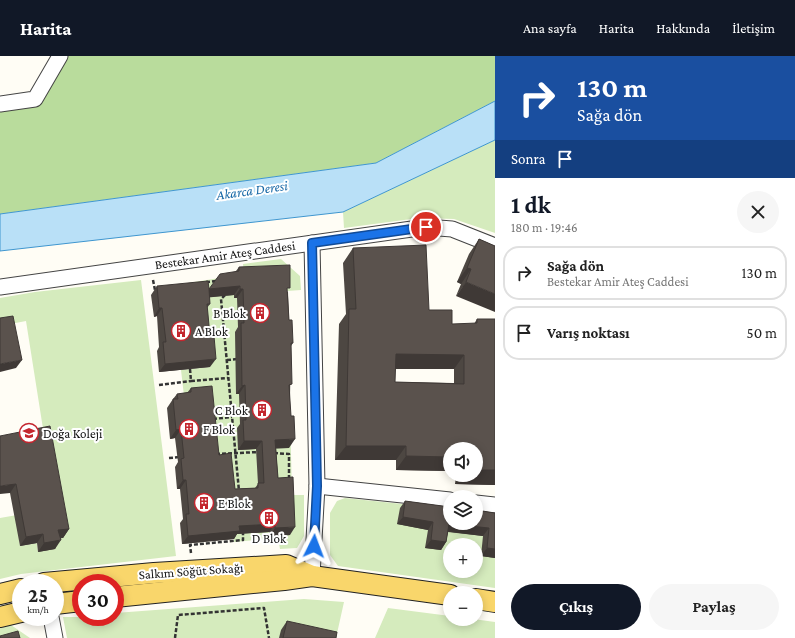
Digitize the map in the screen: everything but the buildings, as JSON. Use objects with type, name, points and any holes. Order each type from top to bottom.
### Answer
[{"type":"main road","name":"Salkım Söğüt Sokağı","points":[[64,581],[154,573],[286,565],[312,576],[443,594]]},
{"type":"main road","name":"Salkım Söğüt Sokağı","points":[[124,596],[312,576]]},
{"type":"main road","points":[[0,594],[12,591]]},
{"type":"main road","points":[[483,600],[495,602]]},
{"type":"main road","points":[[0,617],[12,614]]},
{"type":"street","points":[[0,104],[35,99],[60,56]]},
{"type":"street","name":"Bestekar Amir Ateş Caddesi","points":[[0,287],[426,227],[452,228],[495,246]]},
{"type":"street","points":[[312,243],[317,486],[312,576]]},
{"type":"street","points":[[317,486],[443,499]]},
{"type":"street","points":[[483,504],[495,505]]},
{"type":"street","points":[[53,626],[55,638]]},
{"type":"path","points":[[153,278],[154,290],[162,289]]},
{"type":"path","points":[[202,283],[218,281]]},
{"type":"path","points":[[226,293],[221,299],[239,492]]},
{"type":"path","points":[[227,360],[241,359]]},
{"type":"path","points":[[190,369],[191,381]]},
{"type":"path","points":[[159,384],[228,378]]},
{"type":"path","points":[[208,419],[232,417]]},
{"type":"path","points":[[213,454],[264,452]]},
{"type":"path","points":[[270,452],[290,454],[290,486]]},
{"type":"path","points":[[168,458],[183,457]]},
{"type":"path","points":[[191,555],[190,545],[243,540],[242,524]]},
{"type":"path","points":[[175,638],[178,615],[264,608],[269,638]]},
{"type":"green space","points":[[60,56],[495,56],[495,101],[376,163],[0,214],[0,104],[35,99]]},
{"type":"green space","points":[[495,140],[495,233],[454,219],[419,218],[344,228],[343,212]]},
{"type":"green space","points":[[281,259],[300,276],[301,290],[287,291],[292,495],[304,495],[304,536],[297,548],[280,549],[278,538],[234,542],[231,516],[192,465],[181,370],[210,367],[157,288],[244,274],[243,264]]},
{"type":"green space","points":[[141,280],[176,556],[12,574],[12,576],[0,579],[0,518],[17,515],[20,546],[37,543],[38,552],[52,539],[63,537],[44,435],[26,321],[0,326],[0,298],[35,292]]},
{"type":"green space","points":[[345,498],[443,508],[443,530],[483,530],[483,520],[495,514],[495,588],[338,566],[330,555],[330,513],[337,501]]},
{"type":"green space","points":[[304,599],[344,602],[336,638],[67,638],[64,617],[72,617],[72,626],[124,626],[124,612]]},
{"type":"green space","points":[[388,608],[443,615],[443,626],[483,626],[483,620],[495,622],[495,638],[375,638]]},
{"type":"green space","points":[[11,625],[30,638],[0,638],[0,628]]},
{"type":"water","name":"Akarca Deresi","points":[[495,101],[495,140],[343,212],[0,251],[0,214],[376,163]]},
{"type":"place","name":"B Blok","points":[[260,313]]},
{"type":"place","name":"A Blok","points":[[181,331]]},
{"type":"place","name":"C Blok","points":[[262,410]]},
{"type":"place","name":"F Blok","points":[[189,429]]},
{"type":"place","name":"Doğa Koleji","points":[[29,433]]},
{"type":"place","name":"E Blok","points":[[204,503]]},
{"type":"place","name":"D Blok","points":[[269,518]]},
{"type":"route","points":[[314,546],[317,486],[312,243],[426,227]]}]
